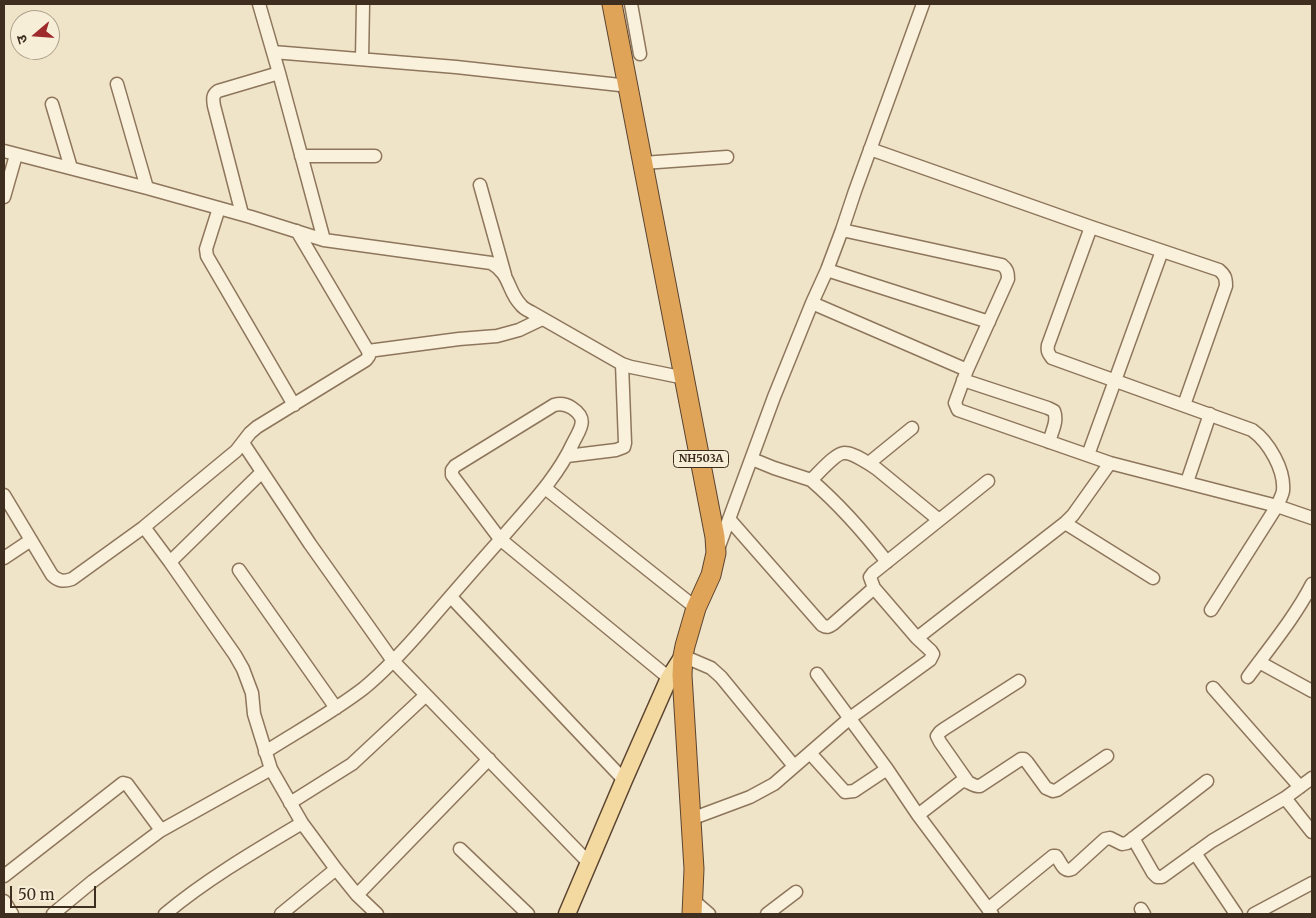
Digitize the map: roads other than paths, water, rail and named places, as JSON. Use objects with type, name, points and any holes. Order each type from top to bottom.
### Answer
[{"type":"highway","name":"NH503A","points":[[612,4],[713,524],[716,553],[711,575],[696,608],[683,656],[683,689],[694,870],[693,908]]},
{"type":"main road","points":[[566,914],[669,678],[683,656]]},
{"type":"street","points":[[259,4],[324,240]]},
{"type":"street","points":[[362,59],[363,4]]},
{"type":"street","points":[[631,4],[640,54]]},
{"type":"street","points":[[716,553],[812,303],[827,270],[923,4]]},
{"type":"street","points":[[273,52],[456,66],[629,86]]},
{"type":"street","points":[[242,214],[213,97],[218,91],[279,73]]},
{"type":"street","points":[[117,84],[147,188]]},
{"type":"street","points":[[52,104],[71,168]]},
{"type":"street","points":[[870,149],[1219,270],[1224,275],[1226,286],[1184,405]]},
{"type":"street","points":[[4,151],[242,214],[324,240],[491,264],[499,267],[505,275]]},
{"type":"street","points":[[4,197],[16,155]]},
{"type":"street","points":[[301,156],[375,156]]},
{"type":"street","points":[[643,163],[727,157]]},
{"type":"street","points":[[480,185],[505,275],[511,290],[522,306],[622,364],[685,378]]},
{"type":"street","points":[[219,208],[206,249],[207,256],[294,405]]},
{"type":"street","points":[[1091,227],[1047,350],[1052,358],[1252,430],[1261,436],[1273,454],[1283,483],[1283,493],[1277,506],[1211,610]]},
{"type":"street","points":[[842,230],[1002,265],[1005,268],[1008,273],[1008,279],[965,375],[955,403],[958,410],[1110,463],[1277,506],[1312,518]]},
{"type":"street","points":[[4,495],[52,575],[61,581],[72,579],[144,527],[236,451],[250,433],[366,360],[368,351],[297,231]]},
{"type":"street","points":[[1088,455],[1162,251]]},
{"type":"street","points":[[827,270],[989,322]]},
{"type":"street","points":[[812,303],[965,375],[1054,410],[1056,422],[1049,442]]},
{"type":"street","points":[[368,351],[458,338],[497,336],[519,330],[542,319]]},
{"type":"street","points":[[567,456],[616,450],[624,447],[622,364]]},
{"type":"street","points":[[265,752],[336,708],[364,688],[393,661],[451,597],[500,539],[545,488],[567,456],[582,425],[581,416],[578,412],[564,404],[559,404],[554,405],[455,466],[452,470],[452,475],[500,539],[669,678]]},
{"type":"street","points":[[1187,482],[1210,414]]},
{"type":"street","points":[[869,464],[912,428]]},
{"type":"street","points":[[243,443],[310,544],[393,661],[589,863]]},
{"type":"street","points":[[811,480],[838,455],[841,453],[849,454],[869,464],[939,520]]},
{"type":"street","points":[[752,459],[811,480],[851,518],[887,562]]},
{"type":"street","points":[[917,638],[1065,523],[1073,515],[1110,463]]},
{"type":"street","points":[[170,562],[262,472]]},
{"type":"street","points":[[691,819],[764,790],[850,718],[930,660],[931,651],[917,638],[874,588],[870,577],[988,481]]},
{"type":"street","points":[[545,488],[696,608]]},
{"type":"street","points":[[729,519],[822,626],[829,627],[874,588]]},
{"type":"street","points":[[1065,523],[1153,578]]},
{"type":"street","points":[[144,527],[243,669],[252,694],[254,714],[265,752],[271,769],[290,803],[302,823],[336,869],[376,914]]},
{"type":"street","points":[[4,558],[31,540]]},
{"type":"street","points":[[239,570],[336,708]]},
{"type":"street","points":[[1248,677],[1292,618],[1312,584]]},
{"type":"street","points":[[451,597],[624,780]]},
{"type":"street","points":[[683,656],[711,668],[721,677],[794,766]]},
{"type":"street","points":[[1259,662],[1312,691]]},
{"type":"street","points":[[817,674],[888,769],[918,815],[990,911],[1053,856],[1056,856],[1066,870],[1069,870],[1105,839],[1110,838],[1122,844],[1126,843],[1207,781]]},
{"type":"street","points":[[1019,681],[944,728],[937,736],[972,786],[980,786],[1021,759],[1024,759],[1046,788],[1053,791],[1058,790],[1107,756]]},
{"type":"street","points":[[1213,688],[1300,787]]},
{"type":"street","points":[[290,803],[352,764],[426,695]]},
{"type":"street","points":[[810,753],[845,792],[854,791],[888,769]]},
{"type":"street","points":[[357,894],[489,759]]},
{"type":"street","points":[[53,914],[161,830],[271,769]]},
{"type":"street","points":[[1133,838],[1153,873],[1157,877],[1162,877],[1195,853],[1285,798],[1312,778]]},
{"type":"street","points":[[918,815],[958,783],[962,781],[968,782]]},
{"type":"street","points":[[4,876],[123,783],[127,784],[161,830]]},
{"type":"street","points":[[1285,798],[1312,832]]},
{"type":"street","points":[[165,914],[212,878],[302,823]]},
{"type":"street","points":[[460,848],[528,914]]},
{"type":"street","points":[[1195,853],[1236,914]]},
{"type":"street","points":[[281,914],[336,869]]},
{"type":"street","points":[[1254,914],[1312,883]]},
{"type":"street","points":[[767,914],[796,892]]},
{"type":"street","points":[[4,901],[12,914]]},
{"type":"street","points":[[693,908],[709,914]]}]
